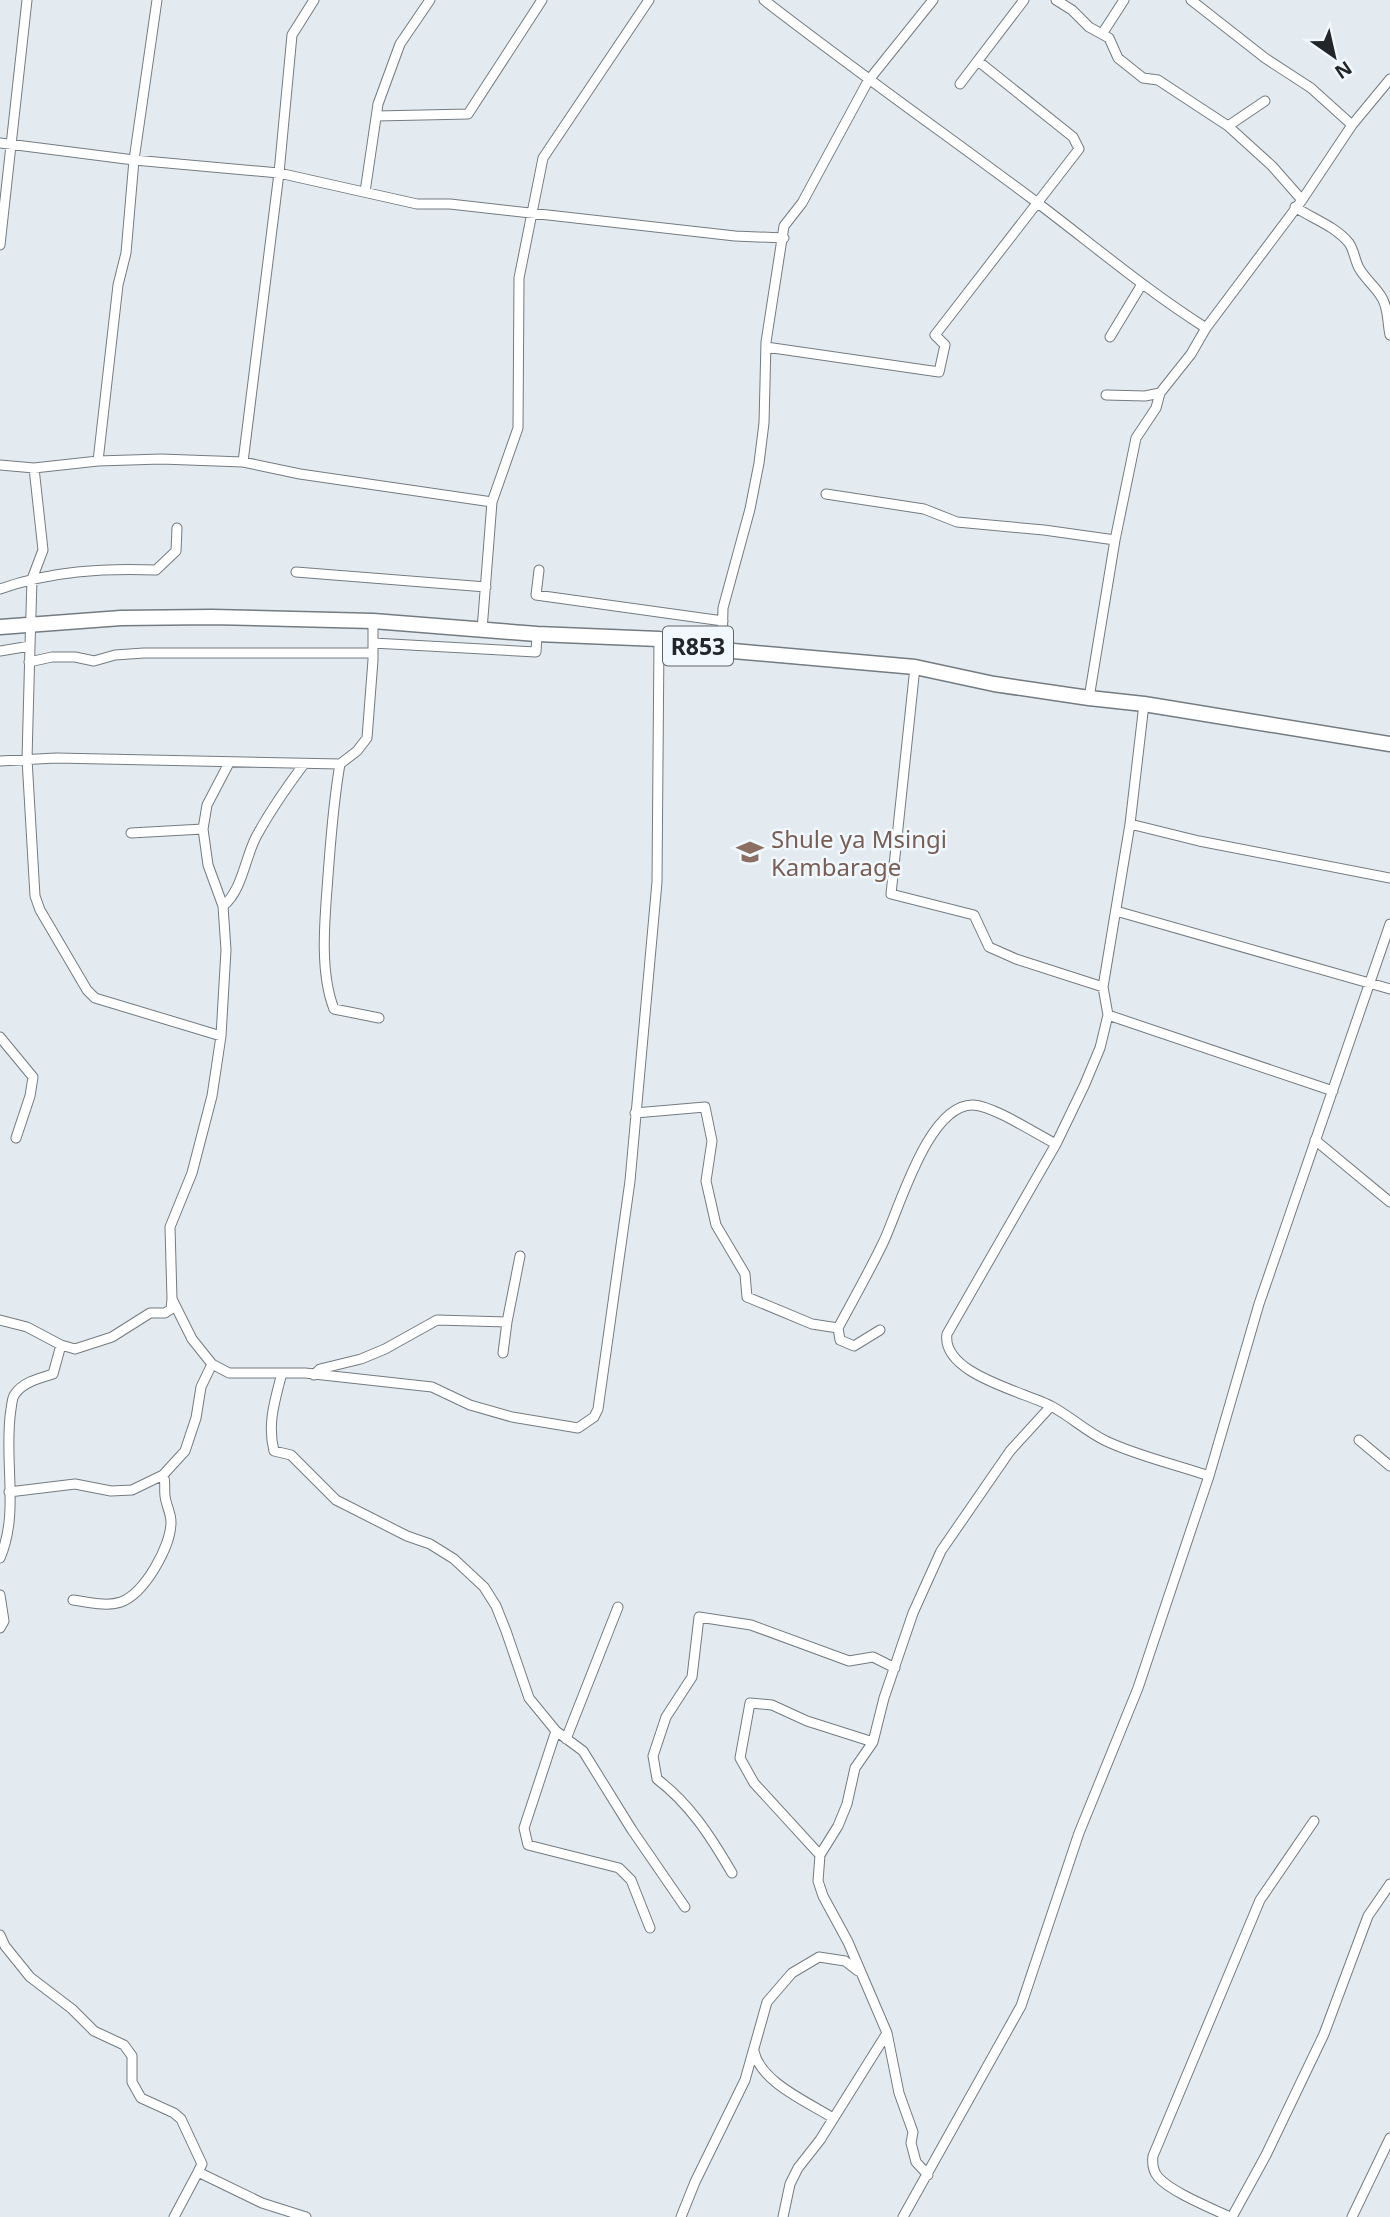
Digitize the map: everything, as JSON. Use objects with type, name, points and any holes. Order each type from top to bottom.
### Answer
[{"type":"main road","name":"R853","points":[[0,626],[121,618],[212,617],[373,621],[537,634],[659,639],[722,649],[915,667],[994,684],[1144,704],[1390,744]]},
{"type":"street","points":[[0,245],[27,0]]},
{"type":"street","points":[[98,461],[118,285],[126,253],[134,160],[157,0]]},
{"type":"street","points":[[243,462],[279,173],[292,35],[314,0]]},
{"type":"street","points":[[365,192],[379,104],[400,44],[430,0]]},
{"type":"street","points":[[377,116],[468,114],[542,0]]},
{"type":"street","points":[[482,630],[492,502],[518,428],[519,278],[543,158],[649,0]]},
{"type":"street","points":[[765,0],[1142,284],[1206,328]]},
{"type":"street","points":[[722,649],[723,608],[750,509],[759,463],[764,423],[766,347],[784,226],[802,203],[868,80],[933,0]]},
{"type":"street","points":[[960,84],[1024,0]]},
{"type":"street","points":[[1056,0],[1109,38],[1118,58],[1143,78],[1158,80],[1228,126],[1272,166],[1311,218],[1330,226],[1350,244],[1357,265],[1367,281],[1382,296],[1388,312],[1390,335]]},
{"type":"street","points":[[1102,34],[1124,0]]},
{"type":"street","points":[[1191,0],[1265,58],[1311,89],[1352,125]]},
{"type":"street","points":[[766,347],[939,372],[944,345],[935,335],[1079,149],[1073,137],[978,61]]},
{"type":"street","points":[[1089,698],[1115,540],[1136,438],[1156,408],[1160,393],[1191,354],[1206,328],[1352,125],[1390,79]]},
{"type":"street","points":[[1228,126],[1265,102]]},
{"type":"street","points":[[0,143],[134,160],[279,173],[417,204],[450,204],[735,236],[783,238]]},
{"type":"street","points":[[1110,337],[1142,284]]},
{"type":"street","points":[[1106,395],[1160,393]]},
{"type":"street","points":[[0,465],[34,468],[98,461],[161,459],[243,462],[300,474],[492,502]]},
{"type":"street","points":[[34,468],[43,550],[32,579],[29,662],[27,760],[35,896],[45,919],[87,990],[95,998],[221,1036]]},
{"type":"street","points":[[826,494],[924,509],[957,522],[1115,540]]},
{"type":"street","points":[[0,589],[32,579],[83,570],[156,570],[176,551],[177,528]]},
{"type":"street","points":[[539,570],[536,595],[723,621]]},
{"type":"street","points":[[296,572],[486,587]]},
{"type":"street","points":[[0,761],[57,758],[340,764],[368,738],[373,621]]},
{"type":"street","points":[[373,643],[536,652],[537,634]]},
{"type":"street","points":[[172,1299],[192,1339],[212,1364],[229,1373],[305,1373],[432,1387],[480,1408],[512,1418],[578,1428],[594,1417],[598,1409],[628,1195],[657,882],[659,639]]},
{"type":"street","points":[[0,651],[30,646]]},
{"type":"street","points":[[29,662],[52,657],[75,657],[94,661],[115,655],[145,653],[373,653]]},
{"type":"street","points":[[915,667],[891,894],[974,915],[989,947],[1016,959],[1103,987]]},
{"type":"street","points":[[1144,704],[1130,824],[1103,987],[1108,1014],[1100,1048],[1056,1144],[947,1334],[946,1342],[950,1351],[976,1376],[1051,1406],[1106,1441],[1209,1476]]},
{"type":"street","points":[[0,1320],[27,1327],[61,1345],[75,1349],[112,1337],[150,1313],[165,1313],[171,1309],[170,1227],[192,1172],[212,1096],[221,1036],[226,950],[223,906],[208,865],[203,829],[207,805],[229,763]]},
{"type":"street","points":[[223,906],[236,889],[250,850],[274,803],[304,764]]},
{"type":"street","points":[[340,764],[332,808],[325,927],[328,995],[334,1009],[379,1018]]},
{"type":"street","points":[[1130,824],[1199,841],[1390,878]]},
{"type":"street","points":[[131,833],[203,829]]},
{"type":"street","points":[[1115,911],[1390,989]]},
{"type":"street","points":[[903,2217],[1021,2006],[1079,1832],[1138,1688],[1209,1476],[1259,1304],[1390,924]]},
{"type":"street","points":[[1108,1014],[1333,1091]]},
{"type":"street","points":[[0,1037],[33,1077],[30,1096],[16,1138]]},
{"type":"street","points":[[880,1330],[854,1346],[840,1340],[838,1328],[884,1242],[914,1166],[944,1118],[953,1111],[975,1105],[993,1111],[1056,1144]]},
{"type":"street","points":[[635,1113],[705,1107],[712,1141],[706,1181],[716,1225],[745,1274],[747,1297],[812,1324],[838,1328]]},
{"type":"street","points":[[1315,1140],[1390,1202]]},
{"type":"street","points":[[503,1353],[520,1256]]},
{"type":"street","points":[[314,1375],[320,1369],[361,1359],[385,1349],[437,1320],[507,1322]]},
{"type":"street","points":[[0,1558],[7,1542],[8,1426],[14,1394],[29,1382],[52,1374],[61,1345]]},
{"type":"street","points":[[9,1492],[75,1484],[111,1491],[132,1490],[163,1475],[185,1451],[196,1418],[201,1387],[212,1364]]},
{"type":"street","points":[[282,1373],[272,1413],[270,1436],[274,1451],[291,1455],[336,1500],[407,1536],[430,1544],[454,1559],[484,1587],[506,1630],[529,1698],[556,1731],[583,1751],[632,1830],[685,1906]]},
{"type":"street","points":[[928,2175],[916,2162],[911,2143],[913,2132],[900,2093],[887,2032],[848,1942],[823,1896],[818,1881],[820,1855],[838,1826],[847,1804],[855,1768],[873,1742],[884,1698],[913,1613],[941,1551],[1010,1451],[1051,1406]]},
{"type":"street","points":[[1359,1440],[1390,1466]]},
{"type":"street","points":[[73,1600],[103,1604],[122,1601],[143,1587],[152,1575],[172,1523],[164,1493],[163,1475]]},
{"type":"street","points":[[0,1595],[4,1621],[0,1628]]},
{"type":"street","points":[[566,1739],[618,1607]]},
{"type":"street","points":[[732,1873],[701,1824],[677,1794],[657,1779],[653,1756],[666,1717],[692,1677],[699,1617],[751,1625],[849,1661],[873,1657],[895,1668]]},
{"type":"street","points":[[820,1855],[754,1783],[740,1758],[750,1703],[772,1705],[807,1721],[873,1742]]},
{"type":"street","points":[[556,1731],[524,1828],[528,1845],[619,1868],[631,1880],[650,1928]]},
{"type":"street","points":[[1314,1821],[1260,1900],[1153,2156],[1154,2172],[1161,2180],[1193,2200],[1231,2217],[1266,2155],[1324,2034],[1368,1916],[1390,1884]]},
{"type":"street","points":[[0,1935],[5,1946],[30,1977],[72,2009],[94,2031],[124,2045],[132,2056],[132,2082],[141,2098],[181,2119],[202,2164],[174,2217]]},
{"type":"street","points":[[681,2217],[695,2182],[745,2080],[767,2002],[792,1973],[819,1957],[845,1961],[859,1972]]},
{"type":"street","points":[[784,2216],[790,2184],[798,2168],[820,2140],[887,2032]]},
{"type":"street","points":[[754,2051],[755,2061],[772,2080],[833,2118]]},
{"type":"street","points":[[1352,2217],[1390,2138]]},
{"type":"street","points":[[198,2172],[262,2203],[306,2217]]},
{"type":"place","name":"Shule ya Msingi Kambarage","points":[[750,852]]}]
